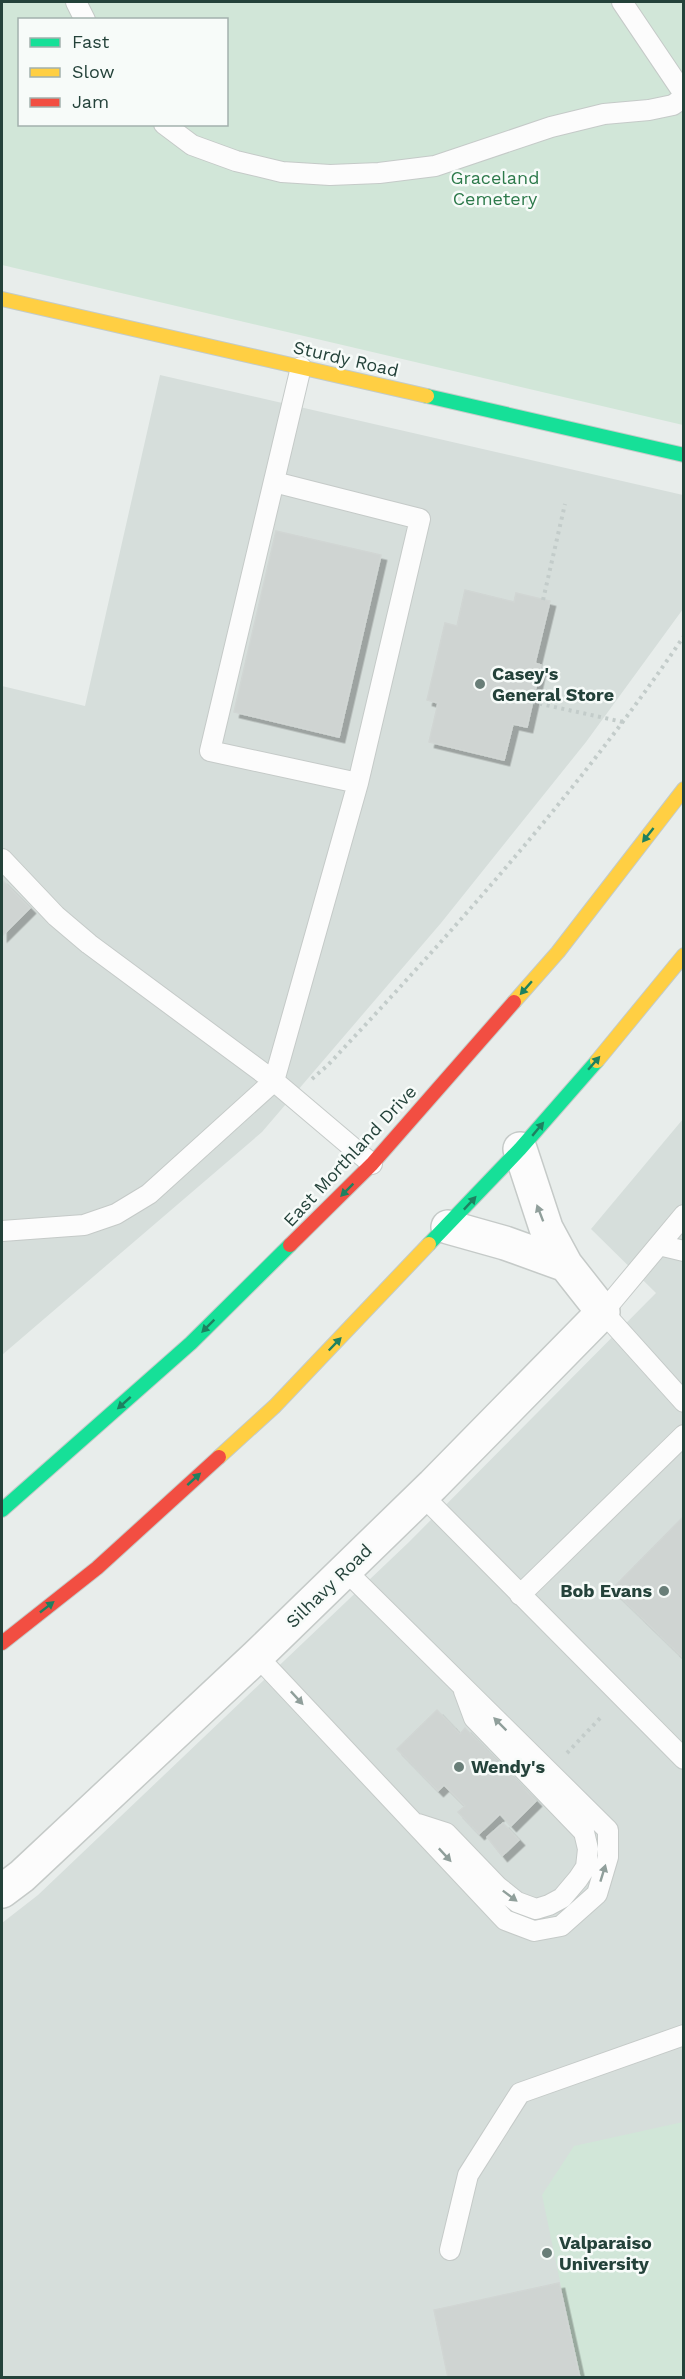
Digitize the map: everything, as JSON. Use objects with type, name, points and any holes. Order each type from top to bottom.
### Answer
[{"type":"main road","name":"Sturdy Road","points":[[2,299],[684,454]]},
{"type":"main road","name":"East Morthland Drive","points":[[2,1510],[191,1343],[372,1164],[558,952],[684,789]]},
{"type":"main road","points":[[2,1643],[97,1568],[276,1406],[520,1149],[636,1015],[684,955]]},
{"type":"street","points":[[520,1149],[546,1228],[566,1265],[603,1312]]},
{"type":"street","points":[[448,1227],[505,1242],[566,1265]]},
{"type":"street","name":"Silhavy Road","points":[[2,1891],[22,1876],[257,1656],[422,1495],[603,1312]]},
{"type":"lane","points":[[76,2],[84,18]]},
{"type":"lane","points":[[167,126],[192,145],[237,161],[270,169],[330,175],[379,173],[435,165],[551,127],[604,114],[649,110],[673,105],[684,96],[622,2]]},
{"type":"lane","points":[[301,367],[210,752],[358,783]]},
{"type":"lane","points":[[2,1230],[84,1225],[116,1214],[149,1194],[274,1081],[358,783],[420,519],[274,482]]},
{"type":"lane","points":[[2,859],[56,916],[89,944],[274,1081],[372,1164]]},
{"type":"lane","points":[[684,1215],[603,1312],[684,1402]]},
{"type":"lane","points":[[659,1245],[684,1251]]},
{"type":"lane","points":[[520,1595],[684,1435]]},
{"type":"lane","points":[[422,1495],[684,1759]]},
{"type":"lane","points":[[257,1656],[505,1920],[534,1931],[561,1926],[597,1894],[608,1857],[608,1830],[345,1570]]},
{"type":"lane","points":[[415,1823],[446,1833],[497,1886],[517,1902],[536,1909],[561,1898],[586,1867],[588,1849],[584,1832],[474,1718],[463,1687]]},
{"type":"lane","points":[[450,2250],[468,2175],[520,2093],[684,2035]]},
{"type":"path","points":[[543,600],[565,504]]},
{"type":"path","points":[[292,1097],[328,1065],[437,948],[542,826],[623,722],[684,636]]},
{"type":"path","points":[[532,702],[623,722]]},
{"type":"path","points":[[548,1771],[621,1697]]},
{"type":"shaded area","points":[[160,375],[683,495],[683,609],[586,742],[441,923],[262,1132],[2,1355],[2,686],[85,706]]},
{"type":"shaded area","points":[[683,1119],[683,2377],[2,2378],[2,1923],[38,1895],[409,1542],[656,1293],[591,1229]]},
{"type":"green space","name":"Graceland Cemetery","points":[[2,2],[683,2],[683,425],[2,265]]},
{"type":"green space","points":[[683,2122],[683,2377],[580,2377],[542,2195],[574,2146]]},
{"type":"building","points":[[276,531],[381,555],[339,737],[234,712]]},
{"type":"building","points":[[465,590],[514,602],[516,593],[550,601],[535,663],[541,665],[527,727],[513,724],[504,760],[429,742],[438,703],[427,700],[445,623],[457,626]]},
{"type":"building","points":[[2,880],[30,908],[2,936]]},
{"type":"building","points":[[684,1516],[684,1659],[612,1589]]},
{"type":"building","name":"Wendy's","points":[[437,1710],[460,1734],[465,1728],[536,1801],[511,1826],[500,1814],[479,1834],[458,1812],[465,1806],[444,1785],[438,1791],[397,1749]]},
{"type":"building","points":[[503,1823],[519,1840],[502,1856],[487,1837]]},
{"type":"building","points":[[559,2283],[580,2378],[448,2378],[434,2310]]},
{"type":"traffic: fast","points":[[427,396],[684,455]]},
{"type":"traffic: fast","points":[[429,1244],[520,1149],[597,1061]]},
{"type":"traffic: fast","points":[[2,1510],[191,1343],[290,1245]]},
{"type":"traffic: slow","points":[[2,299],[427,396]]},
{"type":"traffic: slow","points":[[514,1002],[558,952],[684,789]]},
{"type":"traffic: slow","points":[[597,1061],[684,955]]},
{"type":"traffic: slow","points":[[219,1457],[275,1406],[429,1244]]},
{"type":"traffic: jam","points":[[290,1245],[372,1164],[514,1002]]},
{"type":"traffic: jam","points":[[2,1643],[97,1568],[219,1457]]},
{"type":"place","name":"Casey's General Store","points":[[480,684]]},
{"type":"place","name":"Bob Evans","points":[[664,1591]]},
{"type":"place","name":"Wendy's","points":[[459,1767]]},
{"type":"place","name":"Valparaiso University","points":[[547,2253]]}]
